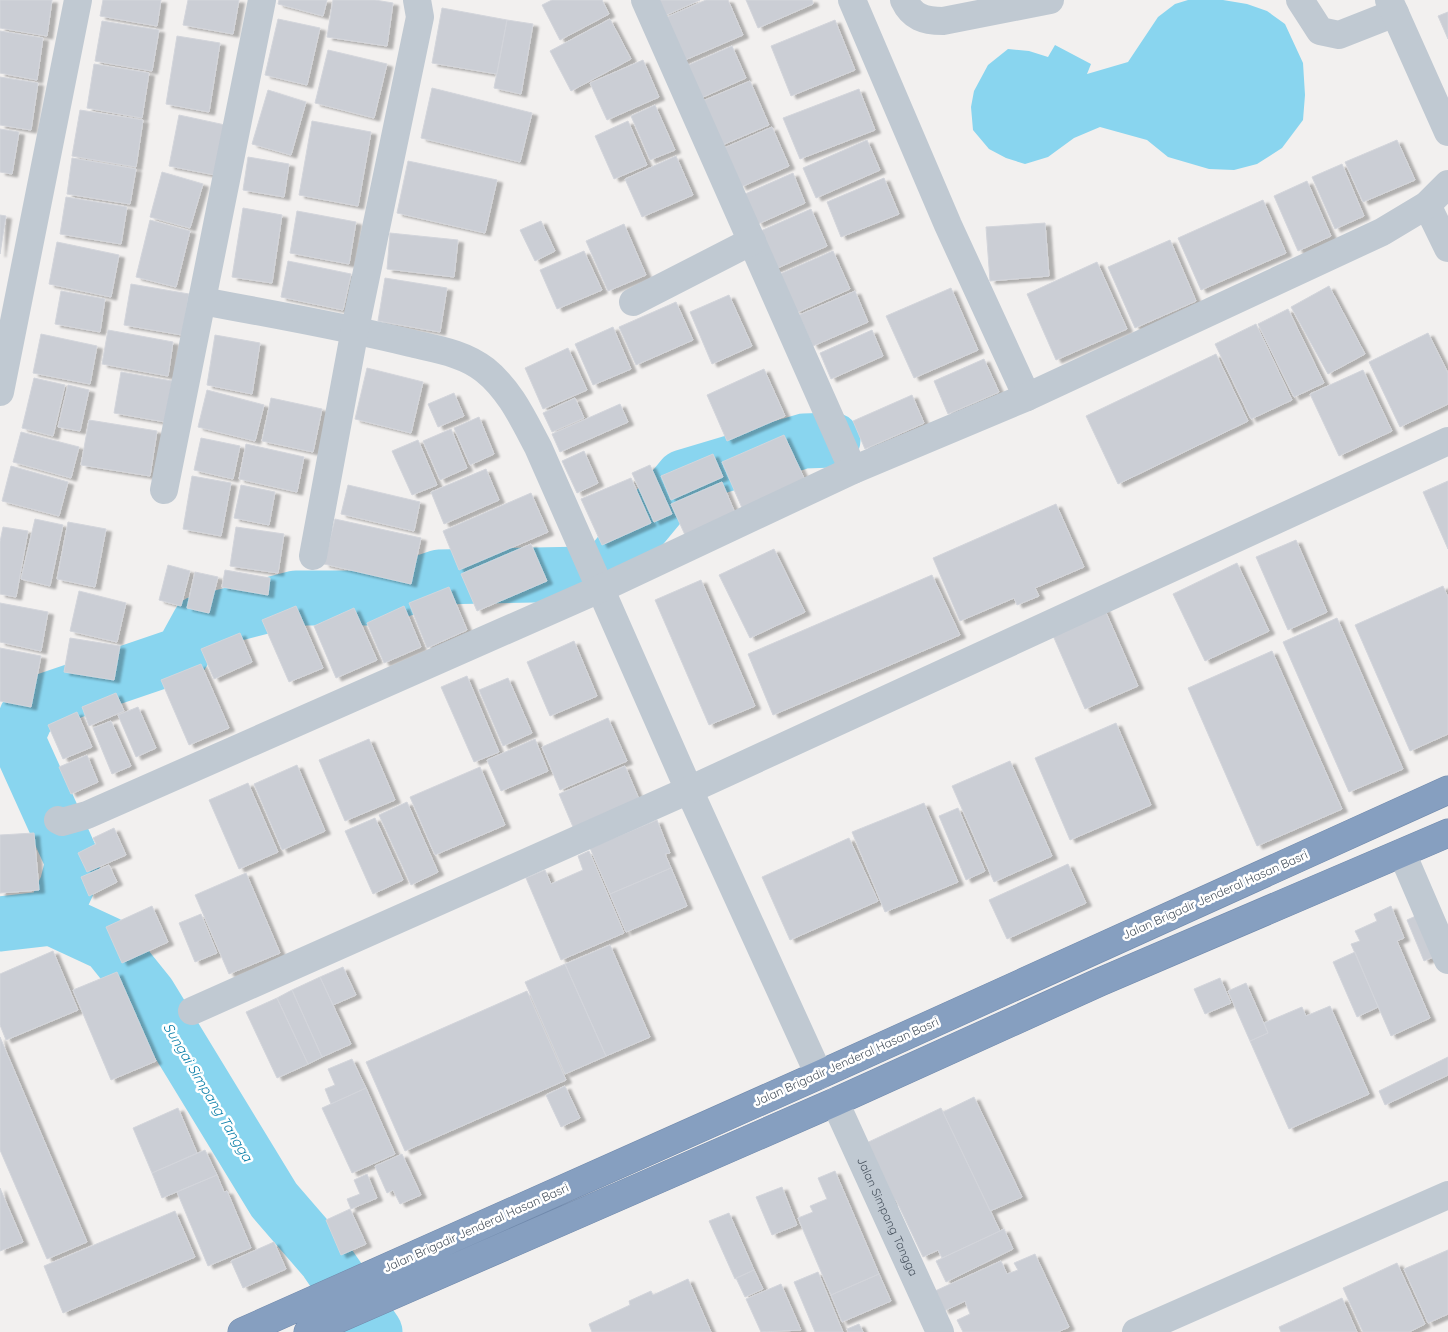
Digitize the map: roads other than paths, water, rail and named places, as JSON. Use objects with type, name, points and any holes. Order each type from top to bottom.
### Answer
[{"type":"highway","name":"Jalan Brigadir Jenderal Hasan Basri","points":[[242,1332],[302,1320],[408,1273],[507,1214],[1448,790]]},
{"type":"highway","points":[[1415,805],[1440,836]]},
{"type":"highway","name":"Jalan Brigadir Jenderal Hasan Basri","points":[[408,1273],[516,1240],[835,1102],[1100,982],[1440,836]]},
{"type":"highway","points":[[1088,952],[1100,982]]},
{"type":"highway","points":[[507,1214],[516,1240]]},
{"type":"street","points":[[0,392],[8,300],[78,0]]},
{"type":"street","points":[[164,490],[262,0]]},
{"type":"street","points":[[313,556],[355,329],[420,17],[417,0]]},
{"type":"street","points":[[645,0],[853,470]]},
{"type":"street","points":[[852,0],[948,225],[1027,397]]},
{"type":"street","points":[[904,0],[908,9],[917,17],[928,21],[943,21],[1050,0]]},
{"type":"street","points":[[1300,0],[1320,31],[1339,35],[1392,6],[1448,132]]},
{"type":"street","points":[[58,820],[62,822],[87,815],[602,588],[853,470],[1027,397],[1382,232],[1427,205],[1448,184]]},
{"type":"street","points":[[1427,205],[1448,248]]},
{"type":"street","points":[[633,302],[752,241]]},
{"type":"street","points":[[202,300],[355,329],[449,353],[472,362],[504,388],[520,412],[538,447],[602,588],[689,790],[819,1074]]},
{"type":"street","points":[[192,1010],[689,790],[1448,441]]},
{"type":"street","points":[[1402,853],[1448,960]]},
{"type":"street","name":"Jalan Simpang Tangga","points":[[835,1102],[940,1332]]},
{"type":"street","points":[[1136,1332],[1448,1195]]},
{"type":"water","points":[[1188,0],[1223,0],[1247,4],[1267,11],[1285,24],[1303,63],[1305,95],[1303,120],[1282,148],[1257,164],[1234,170],[1209,169],[1168,157],[1147,140],[1100,127],[1074,138],[1048,157],[1025,164],[1006,158],[989,149],[973,130],[971,107],[974,91],[988,65],[1008,49],[1029,51],[1048,57],[1055,45],[1091,64],[1087,74],[1128,62],[1158,17],[1175,4]]},
{"type":"waterway","points":[[612,563],[683,477],[804,441],[833,440]]},
{"type":"waterway","points":[[52,918],[67,886],[73,862],[17,738],[27,715],[44,701],[182,654],[199,623],[296,598],[377,598],[439,577],[586,574]]},
{"type":"waterway","name":"Sungai Simpang Tangga","points":[[0,924],[52,918],[108,944],[149,995],[274,1200],[325,1259],[375,1332]]}]
